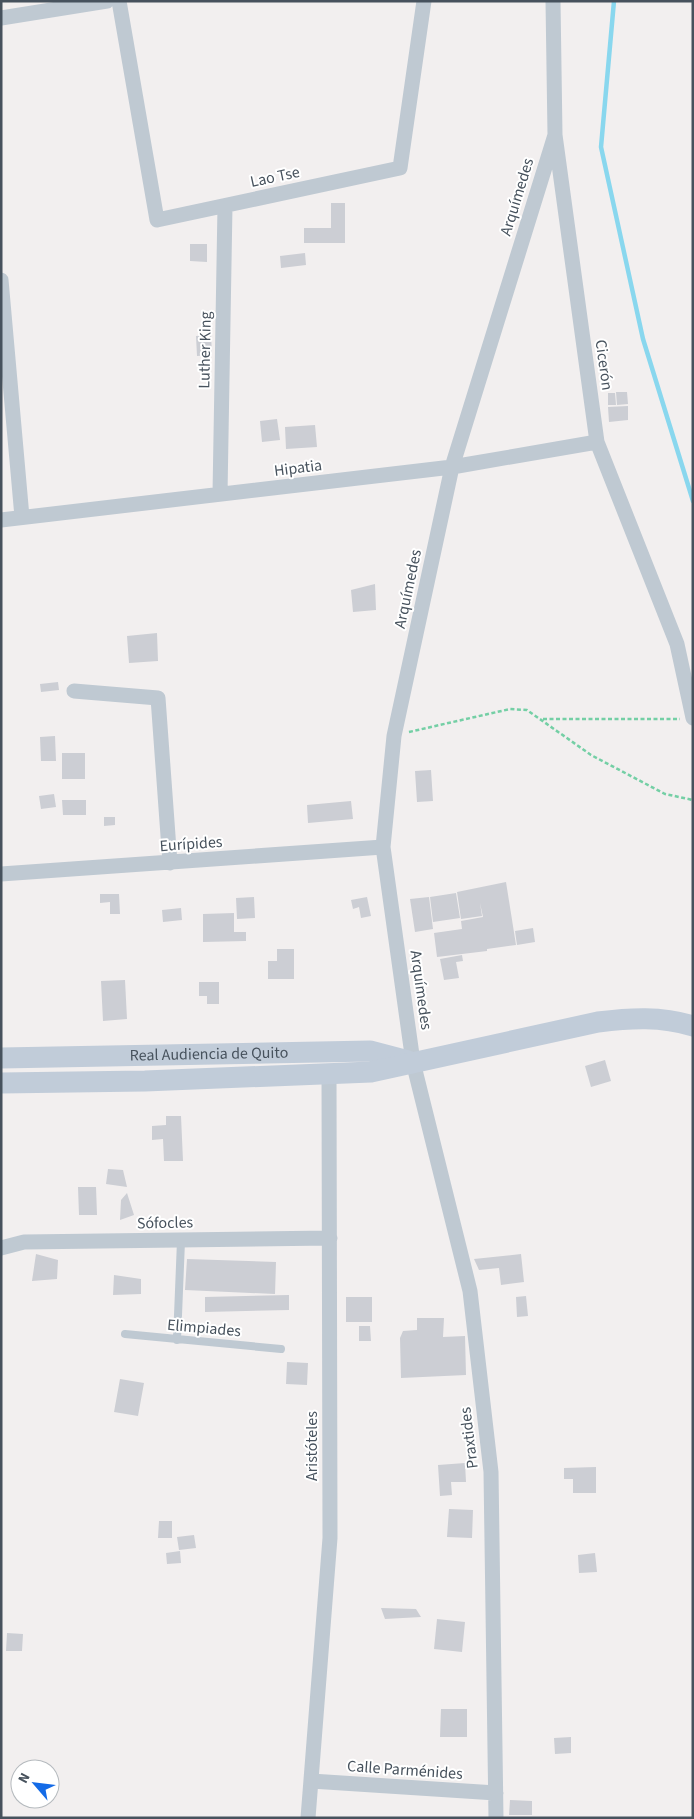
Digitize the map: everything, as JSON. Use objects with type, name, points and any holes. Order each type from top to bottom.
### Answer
[{"type":"main road","name":"Real Audiencia de Quito","points":[[1,1083],[145,1081],[371,1072],[598,1022],[630,1018],[673,1020],[693,1026]]},
{"type":"main road","name":"Real Audiencia de Quito","points":[[1,1058],[370,1052],[413,1062]]},
{"type":"street","points":[[1,18],[107,1]]},
{"type":"street","name":"Lao Tse","points":[[119,1],[157,220],[400,168],[424,1]]},
{"type":"street","name":"Cicerón","points":[[553,1],[555,135],[598,442],[677,644],[688,719]]},
{"type":"street","name":"Arquímedes","points":[[413,1062],[383,847],[394,736],[452,467],[555,135]]},
{"type":"street","name":"Luther King","points":[[220,494],[225,206]]},
{"type":"street","points":[[1,280],[22,517]]},
{"type":"street","name":"Hipatia","points":[[1,520],[452,467],[598,442]]},
{"type":"street","points":[[74,691],[158,698],[170,863]]},
{"type":"street","name":"Eurípides","points":[[1,874],[383,847]]},
{"type":"street","name":"Praxtides","points":[[413,1062],[470,1292],[491,1472],[496,1818]]},
{"type":"street","name":"Aristóteles","points":[[308,1818],[330,1538],[329,1074]]},
{"type":"street","name":"Sófocles","points":[[1,1248],[24,1242],[330,1238]]},
{"type":"street","name":"Calle Parménides","points":[[311,1781],[496,1793]]},
{"type":"lane","points":[[177,1340],[180,1241]]},
{"type":"lane","name":"Elimpiades","points":[[124,1334],[281,1349]]},
{"type":"path","points":[[394,736],[510,708],[527,710],[591,755],[665,794],[693,800]]},
{"type":"path","points":[[542,719],[688,719]]},
{"type":"building","points":[[331,203],[345,203],[345,243],[304,243],[304,228],[331,228]]},
{"type":"building","points":[[190,244],[207,244],[207,262],[190,261]]},
{"type":"building","points":[[305,253],[306,265],[281,268],[280,256]]},
{"type":"building","points":[[211,335],[212,355],[197,356],[196,336]]},
{"type":"building","points":[[616,392],[627,392],[628,404],[617,405]]},
{"type":"building","points":[[608,393],[615,393],[616,405],[608,405]]},
{"type":"building","points":[[628,406],[628,420],[609,422],[608,407]]},
{"type":"building","points":[[277,419],[280,440],[262,442],[260,421]]},
{"type":"building","points":[[315,425],[317,447],[286,449],[285,427]]},
{"type":"building","points":[[375,584],[376,610],[353,612],[351,590]]},
{"type":"building","points":[[157,633],[158,661],[129,663],[127,636]]},
{"type":"building","points":[[58,682],[59,690],[41,692],[40,684]]},
{"type":"building","points":[[55,736],[56,761],[41,761],[40,737]]},
{"type":"building","points":[[62,753],[85,753],[85,779],[62,779]]},
{"type":"building","points":[[431,770],[433,801],[417,802],[415,771]]},
{"type":"building","points":[[54,794],[56,807],[41,809],[39,796]]},
{"type":"building","points":[[62,800],[86,800],[86,815],[63,815]]},
{"type":"building","points":[[351,801],[353,819],[308,823],[307,805]]},
{"type":"building","points":[[104,817],[115,817],[115,825],[104,826]]},
{"type":"building","points":[[506,882],[516,945],[487,949],[487,951],[437,957],[434,933],[462,929],[461,921],[483,917],[480,903],[482,916],[461,919],[457,892]]},
{"type":"building","points":[[456,893],[460,918],[433,922],[430,897]]},
{"type":"building","points":[[100,894],[119,894],[120,914],[110,914],[110,902],[100,903]]},
{"type":"building","points":[[254,897],[255,918],[237,919],[236,898]]},
{"type":"building","points":[[367,897],[371,916],[361,918],[359,907],[353,909],[351,900]]},
{"type":"building","points":[[429,897],[433,929],[415,932],[410,899]]},
{"type":"building","points":[[181,908],[182,920],[163,922],[162,910]]},
{"type":"building","points":[[234,913],[234,932],[246,932],[246,941],[203,942],[203,914]]},
{"type":"building","points":[[533,928],[535,942],[517,945],[515,931]]},
{"type":"building","points":[[277,949],[294,949],[294,979],[268,979],[268,961],[277,961]]},
{"type":"building","points":[[462,955],[463,961],[456,962],[459,978],[444,980],[440,959]]},
{"type":"building","points":[[125,980],[127,1019],[103,1021],[101,981]]},
{"type":"building","points":[[199,982],[219,982],[219,1004],[207,1004],[207,996],[199,996]]},
{"type":"building","points":[[605,1060],[611,1081],[591,1087],[585,1066]]},
{"type":"building","points":[[166,1116],[181,1116],[183,1161],[164,1161],[163,1139],[152,1140],[152,1126],[166,1125]]},
{"type":"building","points":[[108,1169],[123,1170],[127,1187],[106,1184]]},
{"type":"building","points":[[78,1187],[96,1187],[97,1215],[79,1215]]},
{"type":"building","points":[[127,1193],[134,1215],[120,1220],[121,1200]]},
{"type":"building","points":[[36,1254],[58,1260],[57,1279],[32,1281]]},
{"type":"building","points":[[521,1254],[524,1282],[501,1285],[499,1268],[479,1270],[474,1259]]},
{"type":"building","points":[[187,1259],[276,1262],[275,1294],[185,1290]]},
{"type":"building","points":[[114,1275],[141,1279],[141,1294],[113,1295]]},
{"type":"building","points":[[289,1295],[289,1310],[205,1312],[205,1297]]},
{"type":"building","points":[[526,1296],[528,1316],[517,1317],[516,1297]]},
{"type":"building","points":[[346,1297],[372,1297],[372,1322],[346,1322]]},
{"type":"building","points":[[417,1318],[444,1318],[443,1337],[465,1336],[466,1375],[401,1378],[400,1338],[403,1331],[417,1330]]},
{"type":"building","points":[[359,1326],[370,1326],[371,1341],[359,1341]]},
{"type":"building","points":[[287,1362],[308,1363],[307,1385],[286,1384]]},
{"type":"building","points":[[120,1379],[144,1383],[138,1416],[114,1412]]},
{"type":"building","points":[[465,1463],[466,1482],[451,1482],[452,1495],[440,1496],[438,1465]]},
{"type":"building","points":[[596,1467],[596,1493],[573,1493],[573,1479],[564,1479],[564,1468]]},
{"type":"building","points":[[449,1509],[473,1510],[472,1538],[447,1537]]},
{"type":"building","points":[[159,1521],[172,1521],[172,1538],[158,1538]]},
{"type":"building","points":[[194,1535],[196,1548],[179,1550],[177,1537]]},
{"type":"building","points":[[180,1551],[181,1563],[167,1564],[166,1553]]},
{"type":"building","points":[[595,1553],[597,1572],[579,1573],[578,1555]]},
{"type":"building","points":[[381,1608],[416,1609],[421,1617],[385,1619]]},
{"type":"building","points":[[437,1619],[465,1622],[462,1652],[434,1649]]},
{"type":"building","points":[[7,1633],[23,1634],[22,1651],[6,1651]]},
{"type":"building","points":[[441,1709],[467,1709],[467,1737],[440,1737]]},
{"type":"building","points":[[571,1737],[571,1753],[555,1754],[554,1738]]},
{"type":"building","points":[[510,1800],[532,1801],[532,1815],[509,1815]]},
{"type":"waterway","points":[[614,1],[601,147],[643,339],[693,501]]}]
